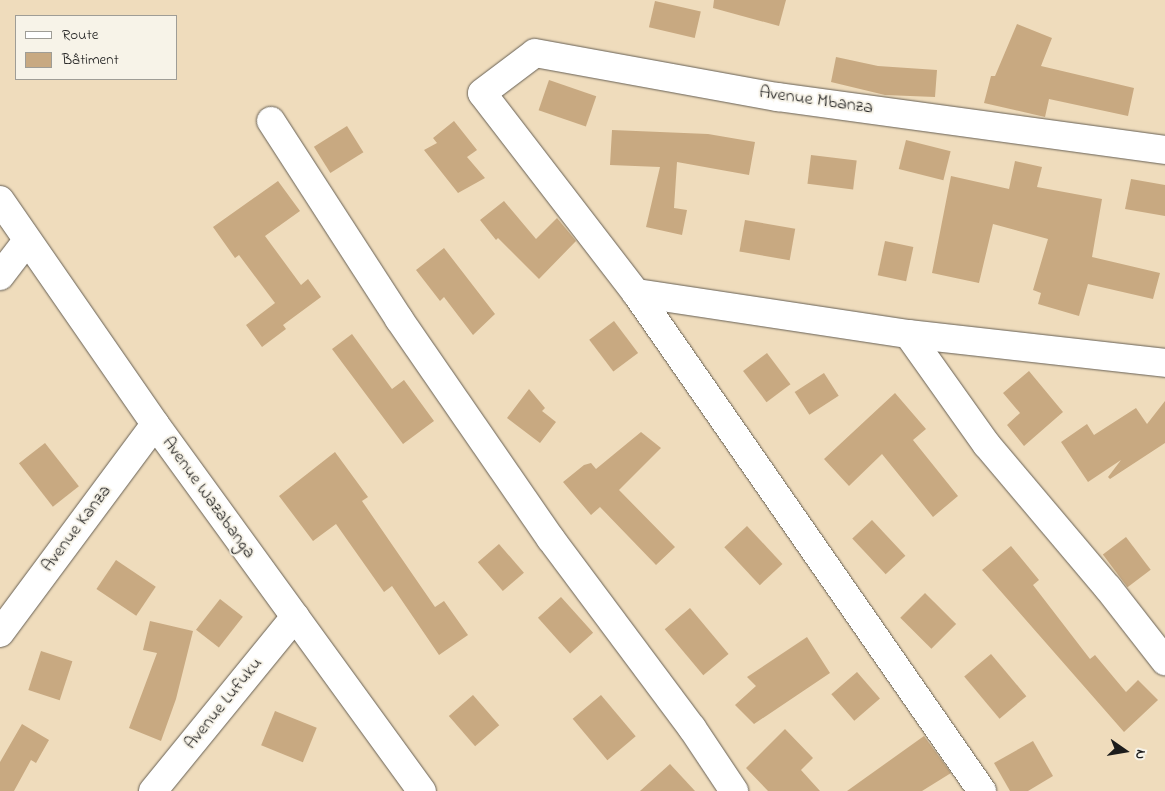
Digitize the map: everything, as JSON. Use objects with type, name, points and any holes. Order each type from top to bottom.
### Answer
[{"type":"street","name":"Avenue Mbanza","points":[[636,293],[482,93],[535,52],[778,96],[1165,150]]},
{"type":"street","points":[[271,121],[399,319],[540,523],[692,728],[734,791]]},
{"type":"street","name":"Avenue Wazabanga","points":[[0,200],[26,242],[155,424],[422,791]]},
{"type":"street","points":[[0,276],[26,242]]},
{"type":"street","points":[[636,293],[908,334],[1165,363]]},
{"type":"street","points":[[636,293],[982,791]]},
{"type":"street","points":[[908,334],[986,445],[1108,588],[1165,661]]},
{"type":"street","name":"Avenue Kanza","points":[[0,633],[155,424]]},
{"type":"street","name":"Avenue Lufuku","points":[[153,791],[295,617]]},
{"type":"building","points":[[714,0],[786,0],[779,26],[713,8]]},
{"type":"building","points":[[655,1],[701,12],[695,38],[649,27]]},
{"type":"building","points":[[1017,24],[1052,38],[1041,66],[1134,88],[1128,116],[1049,99],[1045,117],[984,103],[991,76],[995,76]]},
{"type":"building","points":[[836,57],[878,66],[937,70],[935,97],[885,95],[831,82]]},
{"type":"building","points":[[549,80],[596,96],[586,127],[539,110]]},
{"type":"building","points":[[454,121],[477,150],[467,157],[485,178],[458,193],[424,150],[437,143],[433,138]]},
{"type":"building","points":[[347,126],[363,152],[330,173],[314,147]]},
{"type":"building","points":[[612,130],[708,134],[755,142],[749,175],[677,162],[674,208],[687,210],[682,235],[646,227],[660,167],[610,165]]},
{"type":"building","points":[[906,140],[951,151],[943,180],[899,169]]},
{"type":"building","points":[[811,155],[857,161],[853,189],[807,184]]},
{"type":"building","points":[[1015,161],[1042,167],[1037,187],[1102,199],[1092,257],[1160,273],[1153,299],[1088,284],[1079,316],[1038,304],[1041,293],[1033,290],[1048,239],[993,224],[979,283],[932,273],[951,176],[1009,189]]},
{"type":"building","points":[[1131,179],[1165,185],[1165,216],[1125,209]]},
{"type":"building","points":[[278,181],[300,211],[265,236],[301,285],[308,279],[321,297],[283,325],[286,329],[262,347],[246,325],[275,303],[239,255],[235,258],[213,227]]},
{"type":"building","points":[[504,201],[536,239],[557,218],[576,241],[539,279],[498,238],[496,240],[480,220]]},
{"type":"building","points":[[745,220],[795,229],[790,260],[739,252]]},
{"type":"building","points":[[885,241],[913,247],[906,281],[878,275]]},
{"type":"building","points":[[444,248],[495,314],[473,335],[444,297],[440,301],[416,270]]},
{"type":"building","points":[[614,321],[638,353],[613,372],[589,340]]},
{"type":"building","points":[[352,334],[392,389],[404,380],[434,421],[403,444],[332,349]]},
{"type":"building","points":[[767,353],[790,384],[767,402],[743,371]]},
{"type":"building","points":[[1029,371],[1063,412],[1024,446],[1007,425],[1020,413],[1003,393]]},
{"type":"building","points":[[824,373],[839,396],[809,415],[795,392]]},
{"type":"building","points":[[529,389],[545,408],[542,411],[556,422],[540,443],[507,418]]},
{"type":"building","points":[[895,393],[926,429],[913,440],[958,496],[933,517],[882,454],[849,486],[824,459]]},
{"type":"building","points":[[1165,401],[1165,443],[1110,479],[1108,477],[1121,460],[1088,482],[1061,442],[1087,424],[1094,435],[1136,408],[1147,424]]},
{"type":"building","points":[[641,432],[661,448],[619,490],[675,547],[656,565],[600,507],[591,515],[563,482],[584,465],[591,463],[596,469]]},
{"type":"building","points":[[45,443],[79,486],[53,507],[19,463]]},
{"type":"building","points":[[335,452],[368,497],[362,501],[435,607],[444,601],[468,635],[439,655],[392,586],[384,592],[336,524],[313,541],[279,496]]},
{"type":"building","points":[[872,520],[905,556],[886,574],[852,538]]},
{"type":"building","points":[[747,526],[782,564],[760,585],[724,547]]},
{"type":"building","points":[[1126,537],[1151,570],[1128,587],[1103,554]]},
{"type":"building","points":[[499,544],[524,573],[503,591],[478,562]]},
{"type":"building","points":[[1011,546],[1039,580],[1033,585],[1090,659],[1095,655],[1126,692],[1138,680],[1158,700],[1124,732],[982,570]]},
{"type":"building","points":[[116,560],[156,587],[136,616],[96,589]]},
{"type":"building","points":[[925,593],[956,624],[931,649],[900,618]]},
{"type":"building","points":[[561,597],[593,633],[570,653],[538,618]]},
{"type":"building","points":[[220,599],[243,617],[219,648],[196,630]]},
{"type":"building","points":[[690,608],[729,654],[703,675],[665,629]]},
{"type":"building","points":[[150,621],[193,631],[176,699],[161,741],[129,728],[157,653],[143,650]]},
{"type":"building","points":[[807,637],[830,673],[754,724],[735,705],[756,686],[747,677]]},
{"type":"building","points":[[41,651],[72,661],[60,700],[28,690]]},
{"type":"building","points":[[991,654],[1026,696],[1000,719],[964,676]]},
{"type":"building","points":[[857,672],[880,698],[854,721],[831,694]]},
{"type":"building","points":[[473,695],[499,725],[475,746],[449,716]]},
{"type":"building","points":[[601,695],[636,736],[607,760],[573,719]]},
{"type":"building","points":[[275,711],[317,728],[303,762],[261,745]]},
{"type":"building","points":[[22,724],[49,740],[36,763],[31,760],[14,791],[0,791],[0,762]]},
{"type":"building","points":[[785,729],[813,758],[801,770],[820,791],[768,791],[746,768]]},
{"type":"building","points":[[924,736],[951,773],[922,791],[847,791]]},
{"type":"building","points":[[1033,741],[1053,776],[1028,791],[1010,791],[994,763]]},
{"type":"building","points":[[670,764],[695,791],[640,791]]}]
